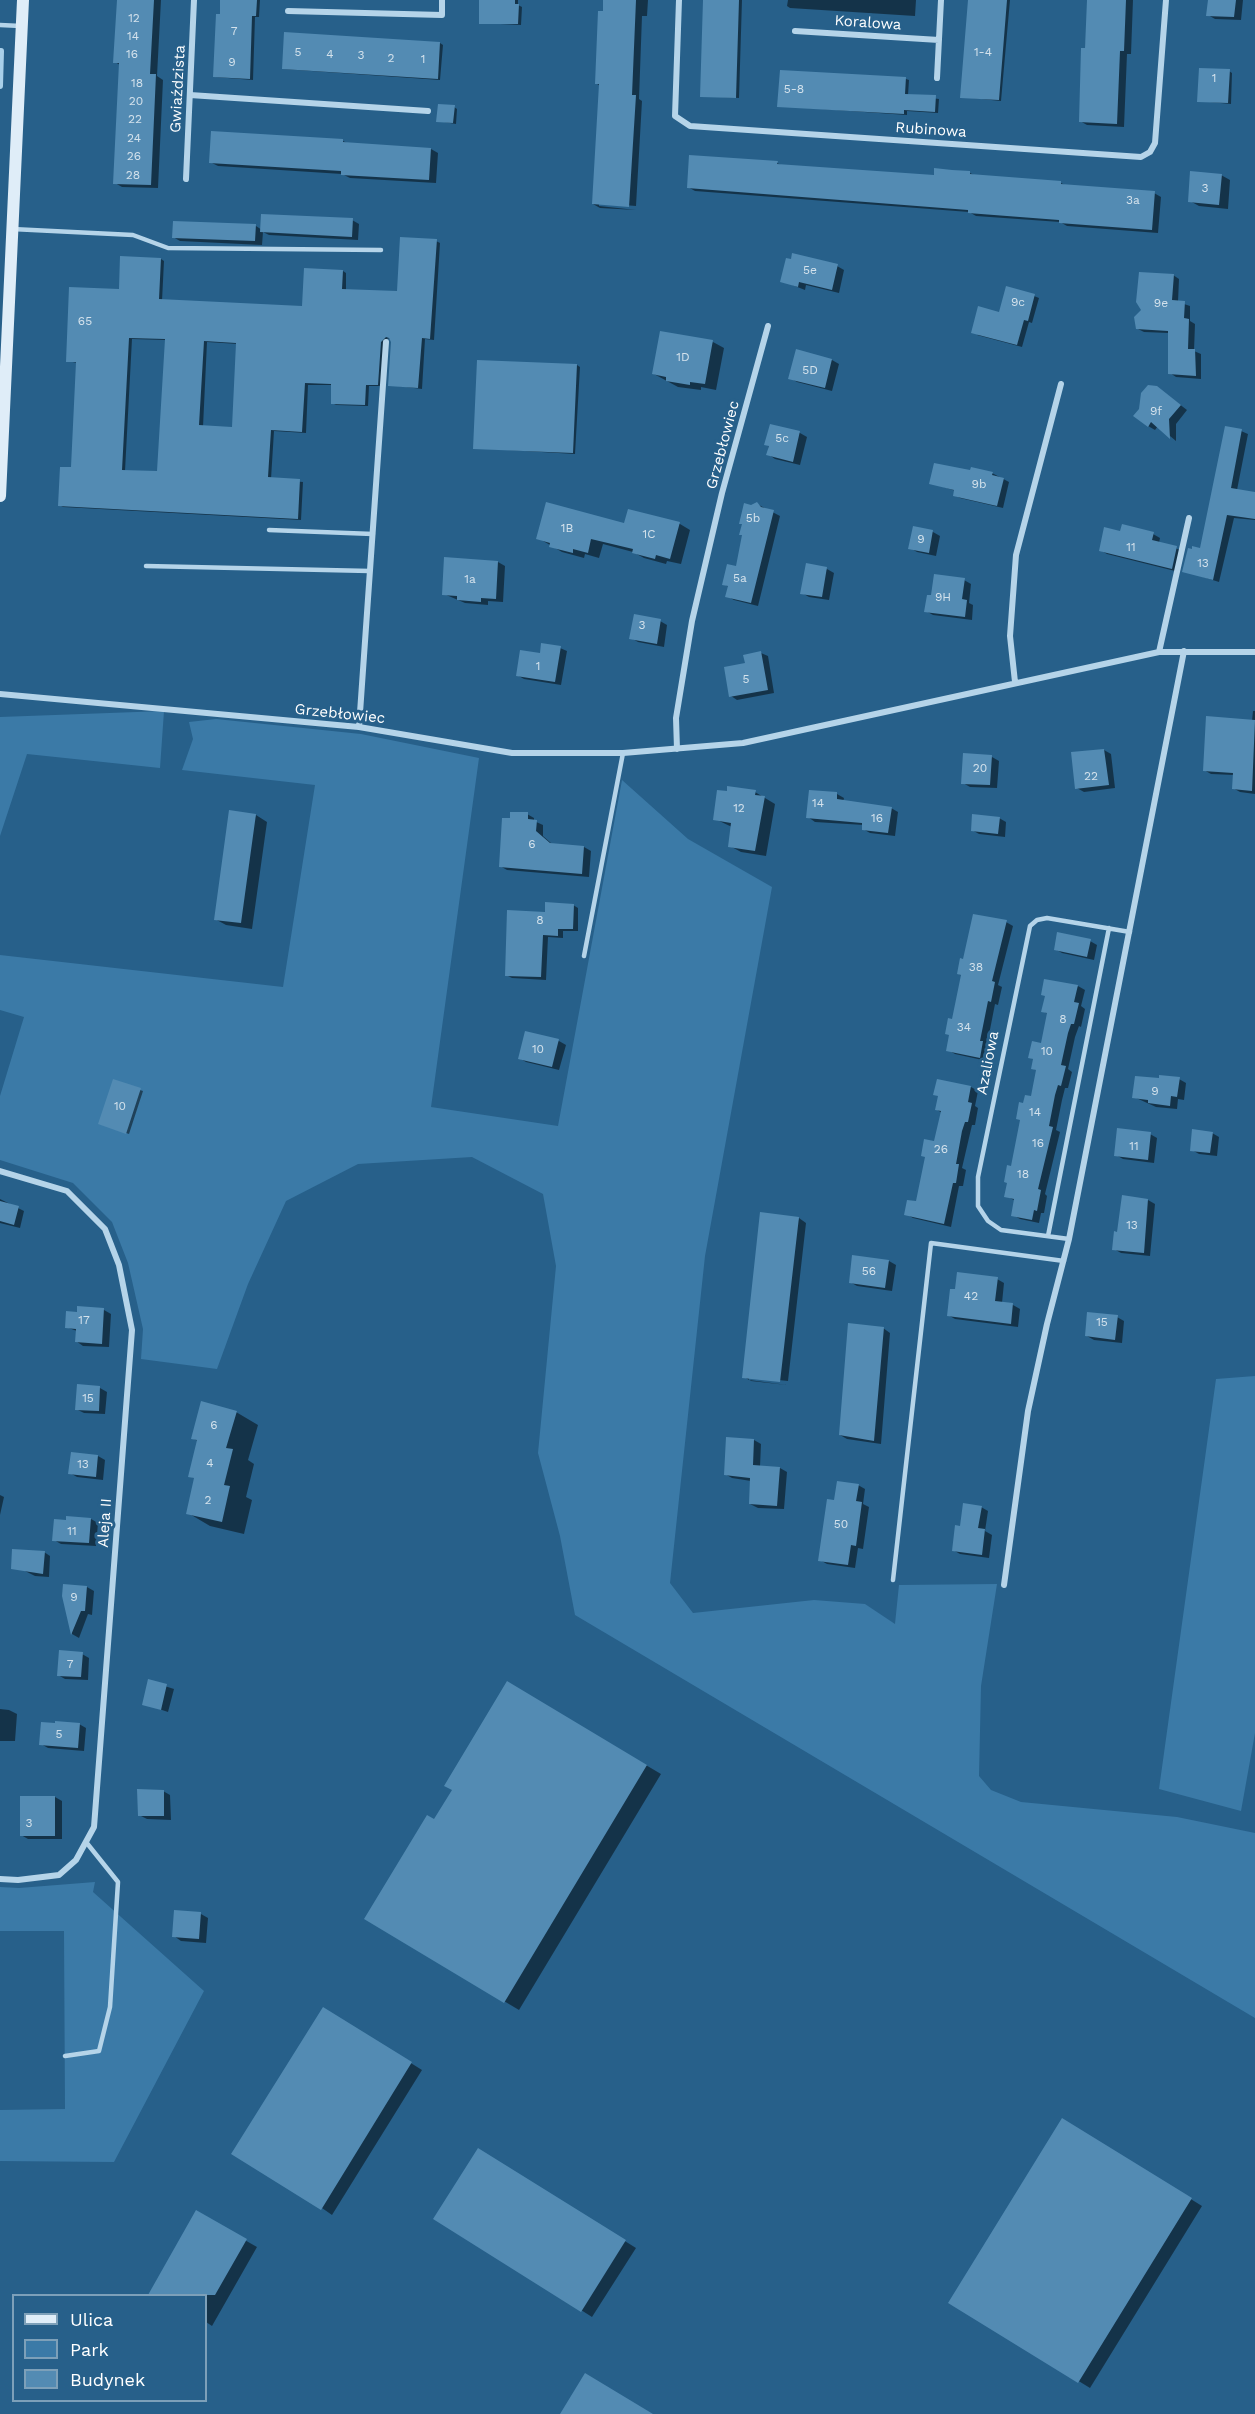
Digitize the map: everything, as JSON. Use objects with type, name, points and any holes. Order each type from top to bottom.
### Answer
[{"type":"street","points":[[0,495],[23,0]]},
{"type":"street","name":"Gwiaździsta","points":[[186,179],[194,0]]},
{"type":"street","points":[[288,10],[442,15],[442,0]]},
{"type":"street","name":"Rubinowa","points":[[679,0],[675,116],[690,126],[1141,156],[1150,152],[1155,142],[1166,0]]},
{"type":"street","points":[[937,78],[941,0]]},
{"type":"street","name":"Koralowa","points":[[795,31],[939,40]]},
{"type":"street","points":[[190,94],[428,111]]},
{"type":"street","name":"Grzebłowiec","points":[[677,749],[676,718],[693,621],[722,493],[768,326]]},
{"type":"street","points":[[359,727],[386,342]]},
{"type":"street","points":[[1016,682],[1010,636],[1016,555],[1061,384]]},
{"type":"street","points":[[1159,652],[1189,518]]},
{"type":"street","points":[[1004,1585],[1028,1411],[1070,1239],[1184,651]]},
{"type":"street","name":"Grzebłowiec","points":[[0,694],[359,727],[512,753],[623,753],[743,743],[1159,652],[1255,652]]},
{"type":"street","name":"Aleja II","points":[[0,1171],[67,1191],[105,1229],[120,1265],[132,1330],[94,1827],[76,1860],[59,1875],[18,1880],[0,1879]]},
{"type":"lane","points":[[0,25],[22,26]]},
{"type":"lane","points":[[12,229],[133,235],[168,248],[381,250]]},
{"type":"lane","points":[[269,530],[373,534]]},
{"type":"lane","points":[[146,566],[370,571]]},
{"type":"lane","points":[[584,956],[623,753]]},
{"type":"lane","name":"Azaliowa","points":[[1070,1239],[1001,1230],[988,1221],[978,1206],[978,1177],[1029,926],[1037,920],[1047,918],[1130,932]]},
{"type":"lane","points":[[1048,1236],[1108,928]]},
{"type":"lane","points":[[893,1580],[931,1243],[1064,1261]]},
{"type":"lane","points":[[65,2056],[99,2051],[110,2007],[118,1882],[86,1842]]},
{"type":"green space","points":[[164,711],[160,768],[27,754],[0,836],[0,717]]},
{"type":"green space","points":[[216,719],[361,734],[479,758],[431,1107],[558,1126],[622,780],[688,839],[772,887],[705,1256],[670,1583],[693,1613],[814,1600],[865,1604],[895,1624],[899,1585],[997,1584],[981,1686],[979,1776],[991,1790],[1021,1802],[1177,1817],[1255,1833],[1255,2018],[575,1615],[560,1536],[538,1453],[556,1266],[543,1194],[472,1157],[358,1164],[286,1201],[248,1284],[217,1369],[141,1359],[143,1329],[128,1263],[112,1222],[73,1183],[0,1160],[0,1096],[24,1017],[0,1010],[0,955],[283,987],[315,785],[182,770],[193,739],[189,722]]},
{"type":"green space","points":[[1255,1376],[1255,1733],[1241,1811],[1159,1789],[1216,1379]]},
{"type":"green space","points":[[95,1882],[93,1892],[204,1991],[114,2162],[0,2161],[0,2110],[65,2109],[64,1931],[0,1931],[0,1887],[19,1888]]},
{"type":"building","points":[[117,0],[154,0],[150,74],[156,74],[151,185],[113,184],[119,63],[113,63]]},
{"type":"building","points":[[220,0],[257,0],[256,16],[252,16],[250,79],[213,77],[216,14],[220,14]]},
{"type":"building","points":[[479,0],[515,0],[515,4],[519,4],[518,24],[479,24]]},
{"type":"building","points":[[603,0],[636,0],[632,95],[636,95],[629,207],[592,204],[599,84],[595,84],[598,11],[603,11]]},
{"type":"building","points":[[703,0],[739,0],[736,98],[700,97]]},
{"type":"building","points":[[968,0],[1007,0],[999,100],[960,98]]},
{"type":"building","points":[[1087,0],[1126,0],[1124,51],[1120,51],[1117,124],[1079,122],[1081,48],[1085,48]]},
{"type":"building","points":[[1208,0],[1236,0],[1234,17],[1206,16]]},
{"type":"building","points":[[284,32],[440,42],[438,79],[282,69]]},
{"type":"building","points":[[1199,68],[1230,69],[1228,103],[1197,102]]},
{"type":"building","points":[[780,70],[906,77],[905,94],[936,95],[935,112],[904,110],[904,114],[777,107]]},
{"type":"building","points":[[438,104],[455,105],[453,123],[436,122]]},
{"type":"building","points":[[211,131],[343,139],[343,142],[431,148],[429,180],[341,175],[341,171],[209,163]]},
{"type":"building","points":[[689,155],[778,161],[777,164],[934,175],[934,168],[970,171],[970,174],[1061,181],[1061,184],[1155,191],[1152,230],[1059,223],[1059,220],[968,213],[968,210],[687,188]]},
{"type":"building","points":[[1190,171],[1222,174],[1219,205],[1188,202]]},
{"type":"building","points":[[261,214],[353,218],[352,237],[260,232]]},
{"type":"building","points":[[173,221],[256,224],[255,241],[172,238]]},
{"type":"building","points":[[400,237],[437,239],[430,339],[422,338],[418,388],[388,386],[391,342],[386,337],[381,342],[378,385],[366,385],[365,405],[331,404],[331,384],[305,383],[302,432],[271,430],[268,477],[300,479],[298,519],[58,506],[60,467],[71,467],[76,362],[66,362],[69,287],[119,289],[120,256],[161,258],[159,299],[302,306],[304,268],[343,270],[342,289],[397,291]],"holes":[[[129,338],[165,339],[157,471],[122,470]],[[204,341],[236,343],[232,427],[199,425]]]},
{"type":"building","points":[[792,253],[838,264],[832,290],[799,282],[798,287],[780,282],[786,258],[791,259]]},
{"type":"building","points":[[1139,272],[1174,274],[1172,300],[1185,301],[1184,318],[1189,319],[1188,349],[1195,349],[1196,376],[1168,374],[1168,331],[1136,329],[1134,317],[1141,310],[1136,302]]},
{"type":"building","points":[[1006,286],[1035,294],[1028,321],[1024,320],[1017,345],[971,333],[978,306],[999,312]]},
{"type":"building","points":[[660,331],[713,340],[705,384],[690,382],[690,385],[666,381],[666,377],[652,374]]},
{"type":"building","points":[[796,349],[832,359],[825,388],[788,379]]},
{"type":"building","points":[[477,360],[577,364],[573,453],[473,449]]},
{"type":"building","points":[[1148,385],[1157,386],[1181,405],[1169,419],[1170,439],[1151,422],[1148,427],[1133,416],[1139,409],[1141,393]]},
{"type":"building","points":[[770,424],[800,431],[793,462],[766,455],[769,446],[764,445]]},
{"type":"building","points":[[1225,426],[1242,429],[1231,488],[1255,492],[1255,519],[1227,515],[1213,580],[1182,572],[1188,548],[1192,549],[1192,546],[1200,548]]},
{"type":"building","points":[[934,463],[970,470],[971,467],[993,472],[992,475],[1004,478],[997,506],[953,496],[954,490],[929,484]]},
{"type":"building","points":[[546,502],[624,523],[628,509],[680,522],[670,559],[656,555],[655,559],[632,553],[633,549],[591,539],[588,553],[573,549],[573,553],[549,547],[550,543],[536,539]]},
{"type":"building","points":[[757,502],[761,507],[774,510],[751,603],[725,597],[728,586],[722,585],[727,564],[736,566],[742,535],[739,535],[742,524],[739,524],[744,503],[751,505]]},
{"type":"building","points":[[1122,524],[1154,532],[1152,540],[1177,546],[1172,569],[1099,551],[1104,527],[1120,531]]},
{"type":"building","points":[[913,526],[933,530],[929,553],[908,549]]},
{"type":"building","points":[[444,557],[498,561],[496,599],[481,598],[481,602],[457,600],[457,596],[442,595]]},
{"type":"building","points":[[806,563],[827,567],[822,597],[800,594]]},
{"type":"building","points":[[934,574],[965,578],[962,599],[967,600],[965,617],[924,612],[927,595],[931,595]]},
{"type":"building","points":[[634,614],[661,619],[657,644],[629,639]]},
{"type":"building","points":[[541,643],[561,646],[555,682],[516,676],[520,650],[540,653]]},
{"type":"building","points":[[761,651],[768,690],[729,697],[724,667],[745,663],[743,655]]},
{"type":"building","points":[[1206,716],[1255,720],[1252,791],[1232,789],[1233,773],[1203,771]]},
{"type":"building","points":[[1104,749],[1109,785],[1075,789],[1071,752]]},
{"type":"building","points":[[963,753],[992,755],[990,785],[961,784]]},
{"type":"building","points":[[727,786],[756,790],[755,795],[765,796],[755,851],[728,847],[731,823],[713,820],[717,790],[727,791]]},
{"type":"building","points":[[809,790],[837,792],[837,799],[892,807],[888,833],[862,830],[862,823],[806,818]]},
{"type":"building","points":[[229,810],[256,814],[241,923],[214,920]]},
{"type":"building","points":[[510,812],[528,812],[528,819],[537,820],[536,831],[550,843],[584,846],[582,874],[499,867],[502,818],[510,818]]},
{"type":"building","points":[[972,814],[1000,817],[998,834],[971,831]]},
{"type":"building","points":[[545,902],[574,904],[573,929],[558,929],[558,936],[543,935],[541,977],[505,976],[507,910],[545,912]]},
{"type":"building","points":[[973,914],[1007,920],[992,981],[995,982],[991,1002],[988,1001],[980,1041],[983,1041],[980,1058],[946,1051],[949,1035],[945,1034],[948,1018],[952,1019],[961,975],[957,974],[960,958],[963,959]]},
{"type":"building","points":[[1057,932],[1091,939],[1087,957],[1054,950]]},
{"type":"building","points":[[1044,979],[1078,985],[1074,1002],[1079,1003],[1074,1024],[1071,1024],[1068,1033],[1061,1065],[1066,1066],[1061,1086],[1058,1085],[1055,1095],[1049,1126],[1053,1127],[1038,1189],[1041,1190],[1037,1211],[1034,1210],[1032,1220],[1011,1216],[1014,1199],[1004,1197],[1007,1183],[1004,1182],[1007,1165],[1011,1166],[1020,1120],[1016,1119],[1019,1102],[1023,1103],[1025,1095],[1031,1096],[1036,1070],[1031,1069],[1033,1059],[1028,1058],[1032,1041],[1041,1043],[1047,1013],[1041,1012],[1045,996],[1041,995]]},
{"type":"building","points":[[525,1031],[559,1039],[552,1067],[518,1059]]},
{"type":"building","points":[[1159,1075],[1180,1077],[1177,1097],[1171,1096],[1170,1106],[1132,1098],[1135,1076],[1159,1078]]},
{"type":"building","points":[[113,1079],[141,1088],[126,1134],[98,1124]]},
{"type":"building","points":[[937,1079],[971,1086],[968,1102],[972,1103],[968,1122],[965,1122],[962,1131],[956,1164],[959,1164],[956,1183],[953,1183],[944,1224],[904,1215],[907,1200],[916,1201],[925,1157],[921,1156],[924,1139],[934,1141],[941,1111],[935,1110],[938,1096],[933,1095]]},
{"type":"building","points":[[1117,1128],[1151,1132],[1148,1160],[1114,1156]]},
{"type":"building","points":[[1192,1129],[1213,1132],[1210,1153],[1190,1151]]},
{"type":"building","points":[[1122,1195],[1148,1199],[1144,1253],[1112,1250]]},
{"type":"building","points":[[0,1201],[19,1206],[14,1225],[0,1221]]},
{"type":"building","points":[[760,1212],[799,1217],[780,1382],[742,1378]]},
{"type":"building","points":[[852,1255],[889,1260],[885,1288],[849,1283]]},
{"type":"building","points":[[957,1272],[998,1277],[995,1301],[1013,1303],[1011,1324],[947,1316],[950,1289],[955,1289]]},
{"type":"building","points":[[77,1306],[104,1308],[102,1344],[75,1342],[76,1329],[65,1328],[66,1311],[77,1312]]},
{"type":"building","points":[[1087,1312],[1118,1315],[1115,1340],[1085,1336]]},
{"type":"building","points":[[848,1323],[884,1327],[874,1441],[839,1435]]},
{"type":"building","points":[[77,1384],[100,1386],[99,1411],[75,1410]]},
{"type":"building","points":[[201,1401],[237,1411],[226,1448],[233,1449],[224,1485],[230,1486],[222,1522],[186,1514],[194,1478],[188,1477],[197,1440],[191,1439]]},
{"type":"building","points":[[726,1437],[754,1439],[753,1465],[780,1467],[777,1506],[749,1504],[750,1478],[724,1475]]},
{"type":"building","points":[[71,1452],[98,1455],[96,1477],[68,1474]]},
{"type":"building","points":[[837,1481],[859,1484],[856,1501],[862,1502],[856,1546],[851,1545],[848,1565],[818,1561],[827,1499],[834,1500]]},
{"type":"building","points":[[963,1503],[982,1506],[978,1528],[985,1529],[982,1555],[952,1551],[955,1525],[960,1526]]},
{"type":"building","points":[[66,1516],[91,1518],[89,1543],[52,1541],[54,1519],[66,1520]]},
{"type":"building","points":[[12,1549],[45,1551],[43,1574],[11,1569]]},
{"type":"building","points":[[63,1584],[87,1586],[85,1611],[81,1611],[71,1635],[62,1596]]},
{"type":"building","points":[[59,1650],[83,1652],[81,1677],[57,1676]]},
{"type":"building","points":[[148,1679],[167,1684],[161,1710],[142,1705]]},
{"type":"building","points":[[507,1681],[647,1765],[504,2003],[364,1919],[427,1815],[434,1819],[452,1790],[444,1786]]},
{"type":"building","points":[[55,1721],[80,1723],[78,1748],[39,1745],[41,1722],[55,1723]]},
{"type":"building","points":[[137,1789],[164,1790],[164,1816],[138,1816]]},
{"type":"building","points":[[20,1796],[55,1796],[55,1836],[20,1836]]},
{"type":"building","points":[[174,1910],[201,1912],[199,1939],[172,1937]]},
{"type":"building","points":[[323,2007],[412,2062],[321,2210],[231,2154]]},
{"type":"building","points":[[1062,2118],[1192,2198],[1078,2383],[948,2303]]},
{"type":"building","points":[[478,2148],[626,2240],[581,2312],[433,2219]]},
{"type":"building","points":[[196,2210],[247,2239],[215,2295],[149,2294]]},
{"type":"building","points":[[585,2373],[653,2414],[560,2414]]},
{"type":"waterway","points":[[0,86],[1,51]]}]
